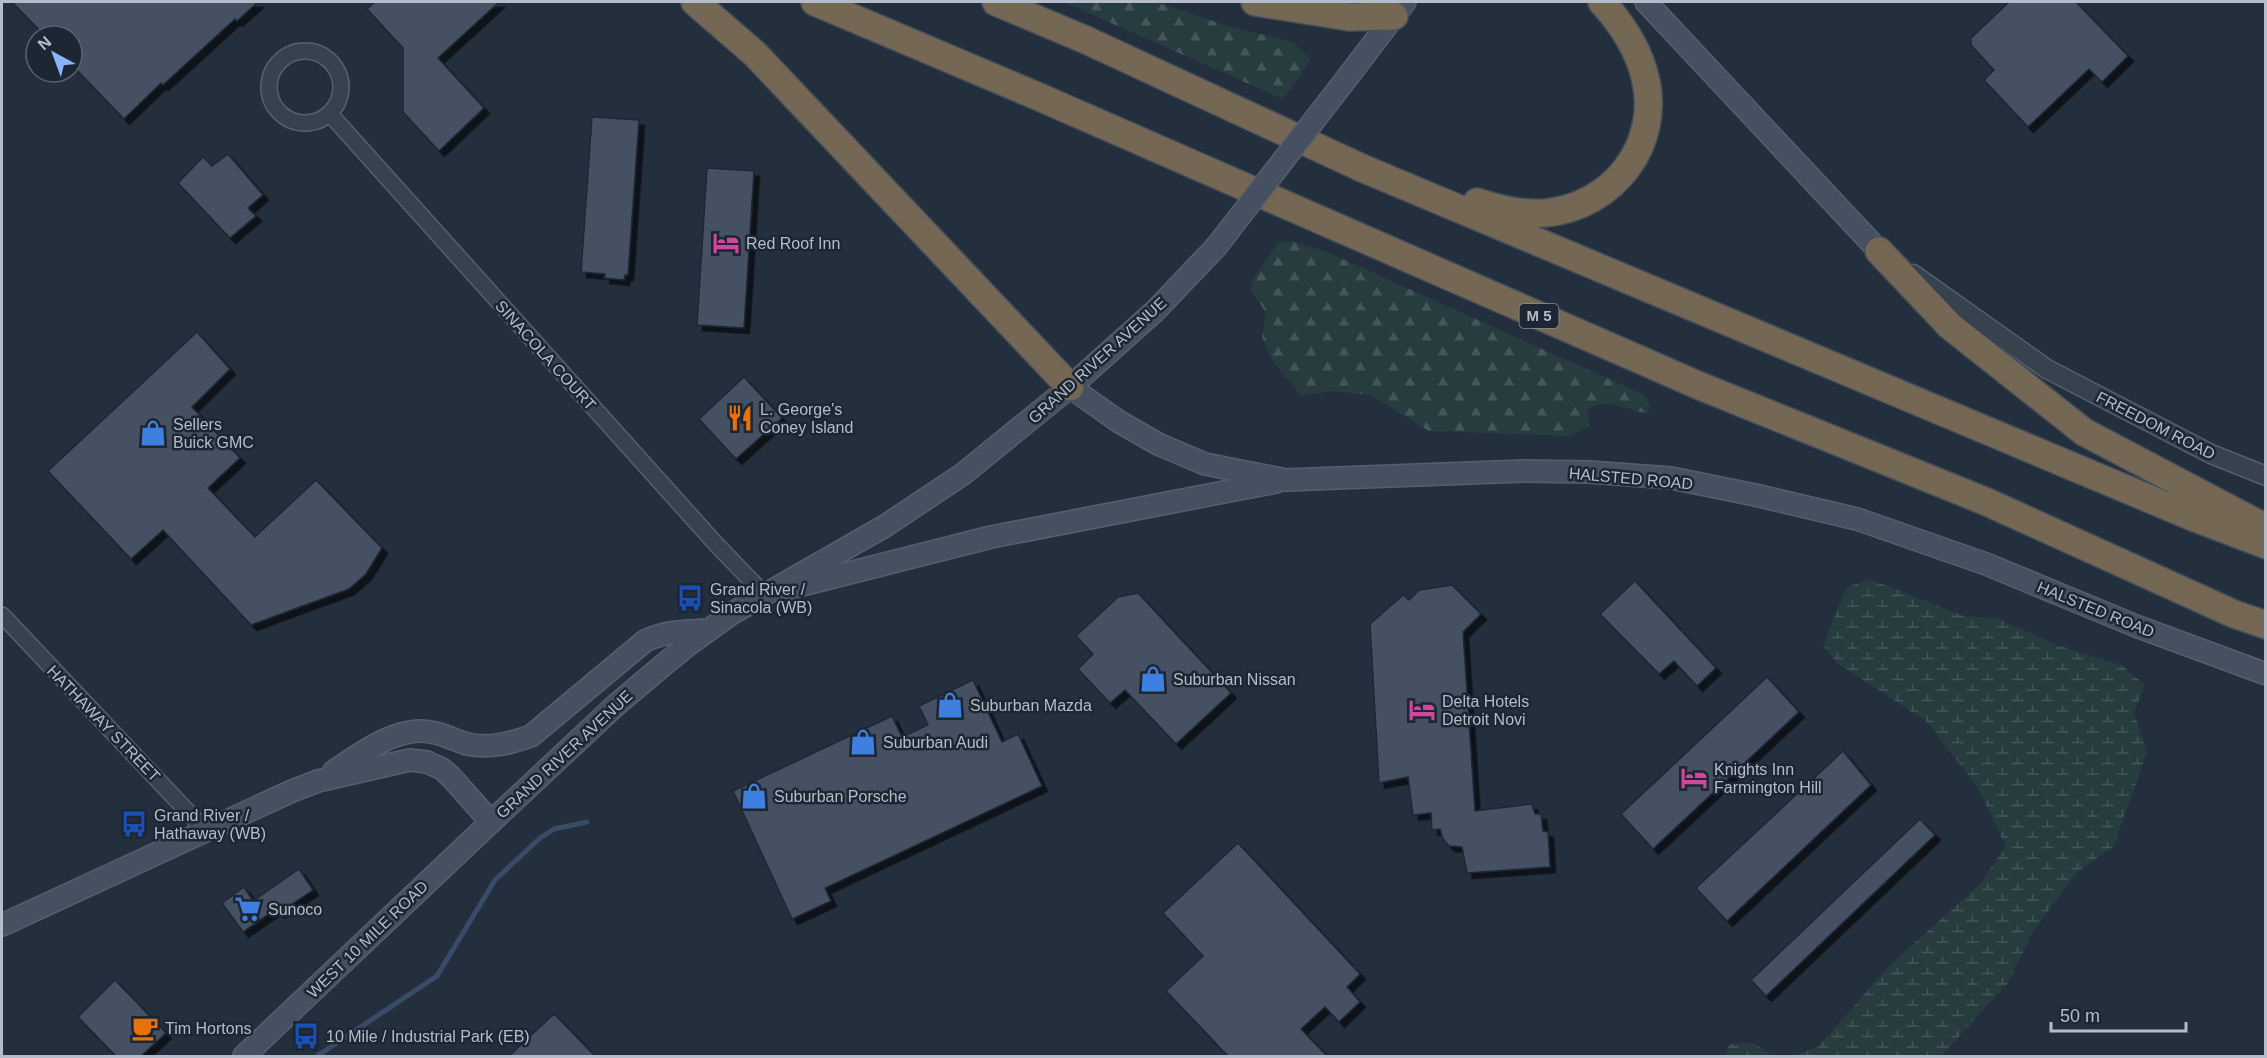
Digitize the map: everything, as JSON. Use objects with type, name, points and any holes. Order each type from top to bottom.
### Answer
[{"type":"highway","points":[[695,2],[755,54],[1070,387]]},
{"type":"highway","name":"M 5","points":[[815,2],[1037,96],[1700,386],[1987,502],[2215,606],[2265,625]]},
{"type":"highway","points":[[996,2],[1096,45],[1362,168],[2195,518],[2265,545]]},
{"type":"highway","points":[[1254,2],[1349,17],[1400,9]]},
{"type":"highway","points":[[1362,168],[1485,205],[1520,212],[1542,214],[1561,211],[1578,206],[1605,192],[1624,173],[1638,151],[1645,133],[1648,97],[1639,59],[1629,38],[1602,2]]},
{"type":"highway","points":[[1879,251],[1950,326],[2084,432],[2265,528]]},
{"type":"main road","points":[[1646,2],[1879,251]]},
{"type":"main road","name":"GRAND RIVER AVENUE","points":[[2,925],[292,791],[318,781],[410,760],[427,762],[442,769],[490,822],[616,705],[688,645],[764,594],[885,526],[955,479],[1070,387],[1155,311],[1216,247],[1400,9]]},
{"type":"main road","name":"HALSTED ROAD","points":[[1070,387],[1118,421],[1158,444],[1205,464],[1286,480],[1523,471],[1589,472],[1671,478],[1857,519],[1986,564],[2262,676]]},
{"type":"main road","points":[[764,594],[991,537],[1286,480]]},
{"type":"main road","name":"GRAND RIVER AVENUE","points":[[318,781],[380,742],[417,731],[438,733],[469,744],[484,746],[509,744],[531,736],[645,641],[676,631],[709,630]]},
{"type":"main road","name":"WEST 10 MILE ROAD","points":[[244,1056],[490,822]]},
{"type":"street","points":[[307,50],[321,53],[332,62],[340,74],[342,88],[339,102],[330,114],[318,121],[304,123],[290,120],[278,112],[271,99],[268,85],[272,71],[280,60],[293,52],[307,50]]},
{"type":"street","name":"SINACOLA COURT","points":[[330,114],[715,543],[764,594]]},
{"type":"street","name":"FREEDOM ROAD","points":[[1879,251],[2048,369],[2211,454],[2265,476]]},
{"type":"street","name":"HATHAWAY STREET","points":[[2,615],[206,831]]},
{"type":"green space","points":[[1064,2],[1156,2],[1234,28],[1293,42],[1311,60],[1283,99]]},
{"type":"green space","points":[[1279,242],[1294,242],[1327,252],[1631,389],[1643,395],[1651,405],[1647,413],[1609,404],[1595,406],[1587,410],[1590,426],[1570,436],[1429,431],[1370,395],[1331,391],[1301,396],[1272,360],[1262,337],[1266,313],[1251,290],[1253,279]]},
{"type":"green space","points":[[1870,579],[1964,616],[1998,619],[2063,647],[2121,665],[2145,685],[2134,712],[2147,752],[2114,846],[2076,873],[2032,933],[2008,983],[1941,1056],[1792,1056],[1818,1047],[1888,967],[1980,884],[2006,846],[1976,785],[1926,721],[1837,663],[1823,645],[1846,588]]},
{"type":"green space","points":[[1753,1043],[1772,1056],[1726,1056],[1729,1044]]},
{"type":"building","points":[[12,2],[258,2],[237,21],[235,19],[163,85],[161,83],[124,119],[84,77],[84,24],[33,24]]},
{"type":"building","points":[[375,2],[499,2],[438,58],[484,108],[439,151],[403,112],[403,48],[367,9]]},
{"type":"building","points":[[2009,2],[2076,2],[2128,56],[2102,82],[2089,69],[2028,127],[1984,80],[1994,70],[1971,45],[1971,38]]},
{"type":"building","points":[[592,117],[639,120],[628,275],[625,275],[624,280],[604,278],[605,274],[581,272]]},
{"type":"building","points":[[228,154],[263,195],[248,208],[256,216],[230,238],[178,183],[203,157],[212,166]]},
{"type":"building","name":"Red Roof Inn","points":[[707,168],[754,171],[744,328],[697,325]]},
{"type":"building","points":[[197,332],[230,369],[192,407],[240,458],[208,488],[255,537],[316,480],[382,548],[366,574],[349,589],[251,625],[163,530],[131,559],[48,471]]},
{"type":"building","name":"L. George's Coney Island","points":[[744,377],[782,418],[736,459],[699,419]]},
{"type":"building","points":[[1635,581],[1716,668],[1697,686],[1674,661],[1659,674],[1600,614]]},
{"type":"building","name":"Delta Hotels Detroit Novi","points":[[1452,585],[1481,614],[1463,632],[1475,811],[1532,804],[1535,814],[1541,814],[1543,831],[1548,832],[1550,867],[1467,873],[1462,847],[1449,846],[1443,839],[1440,829],[1432,830],[1431,813],[1413,815],[1408,777],[1379,783],[1370,624],[1403,595],[1409,600],[1419,590]]},
{"type":"building","name":"Suburban Nissan","points":[[1138,593],[1231,693],[1176,744],[1125,690],[1110,703],[1078,669],[1093,654],[1076,636],[1118,597]]},
{"type":"building","name":"Knights Inn Farmington Hill","points":[[1767,677],[1799,712],[1653,849],[1621,814]]},
{"type":"building","points":[[973,680],[1002,742],[1018,734],[1042,786],[825,888],[831,901],[792,919],[733,791],[892,716],[902,737],[928,725],[919,706]]},
{"type":"building","points":[[1843,751],[1871,785],[1727,921],[1696,888]]},
{"type":"building","points":[[1920,819],[1935,835],[1766,996],[1751,980]]},
{"type":"building","points":[[1238,843],[1360,974],[1347,987],[1360,1002],[1339,1022],[1325,1007],[1301,1029],[1327,1056],[1228,1056],[1166,991],[1203,956],[1163,913]]},
{"type":"building","points":[[299,869],[313,890],[279,913],[276,909],[243,932],[222,903],[244,887],[253,901]]},
{"type":"building","points":[[115,980],[166,1033],[141,1056],[116,1056],[78,1017]]},
{"type":"building","points":[[554,1014],[595,1056],[509,1056]]},
{"type":"waterway","points":[[317,1056],[437,976],[495,880],[540,838],[554,829],[587,822]]},
{"type":"place","name":"Red Roof Inn","points":[[726,243]]},
{"type":"place","name":"L. George's Coney Island","points":[[740,418]]},
{"type":"place","name":"Sellers Buick GMC","points":[[153,433]]},
{"type":"place","name":"Grand River / Sinacola (WB)","points":[[690,598]]},
{"type":"place","name":"Suburban Nissan","points":[[1153,679]]},
{"type":"place","name":"Suburban Mazda","points":[[950,705]]},
{"type":"place","name":"Delta Hotels Detroit Novi","points":[[1422,710]]},
{"type":"place","name":"Suburban Audi","points":[[863,742]]},
{"type":"place","name":"Knights Inn Farmington Hill","points":[[1694,778]]},
{"type":"place","name":"Suburban Porsche","points":[[754,796]]},
{"type":"place","name":"Grand River / Hathaway (WB)","points":[[134,824]]},
{"type":"place","name":"Sunoco","points":[[248,909]]},
{"type":"place","name":"Tim Hortons","points":[[145,1028]]},
{"type":"place","name":"10 Mile / Industrial Park (EB)","points":[[306,1036]]}]
